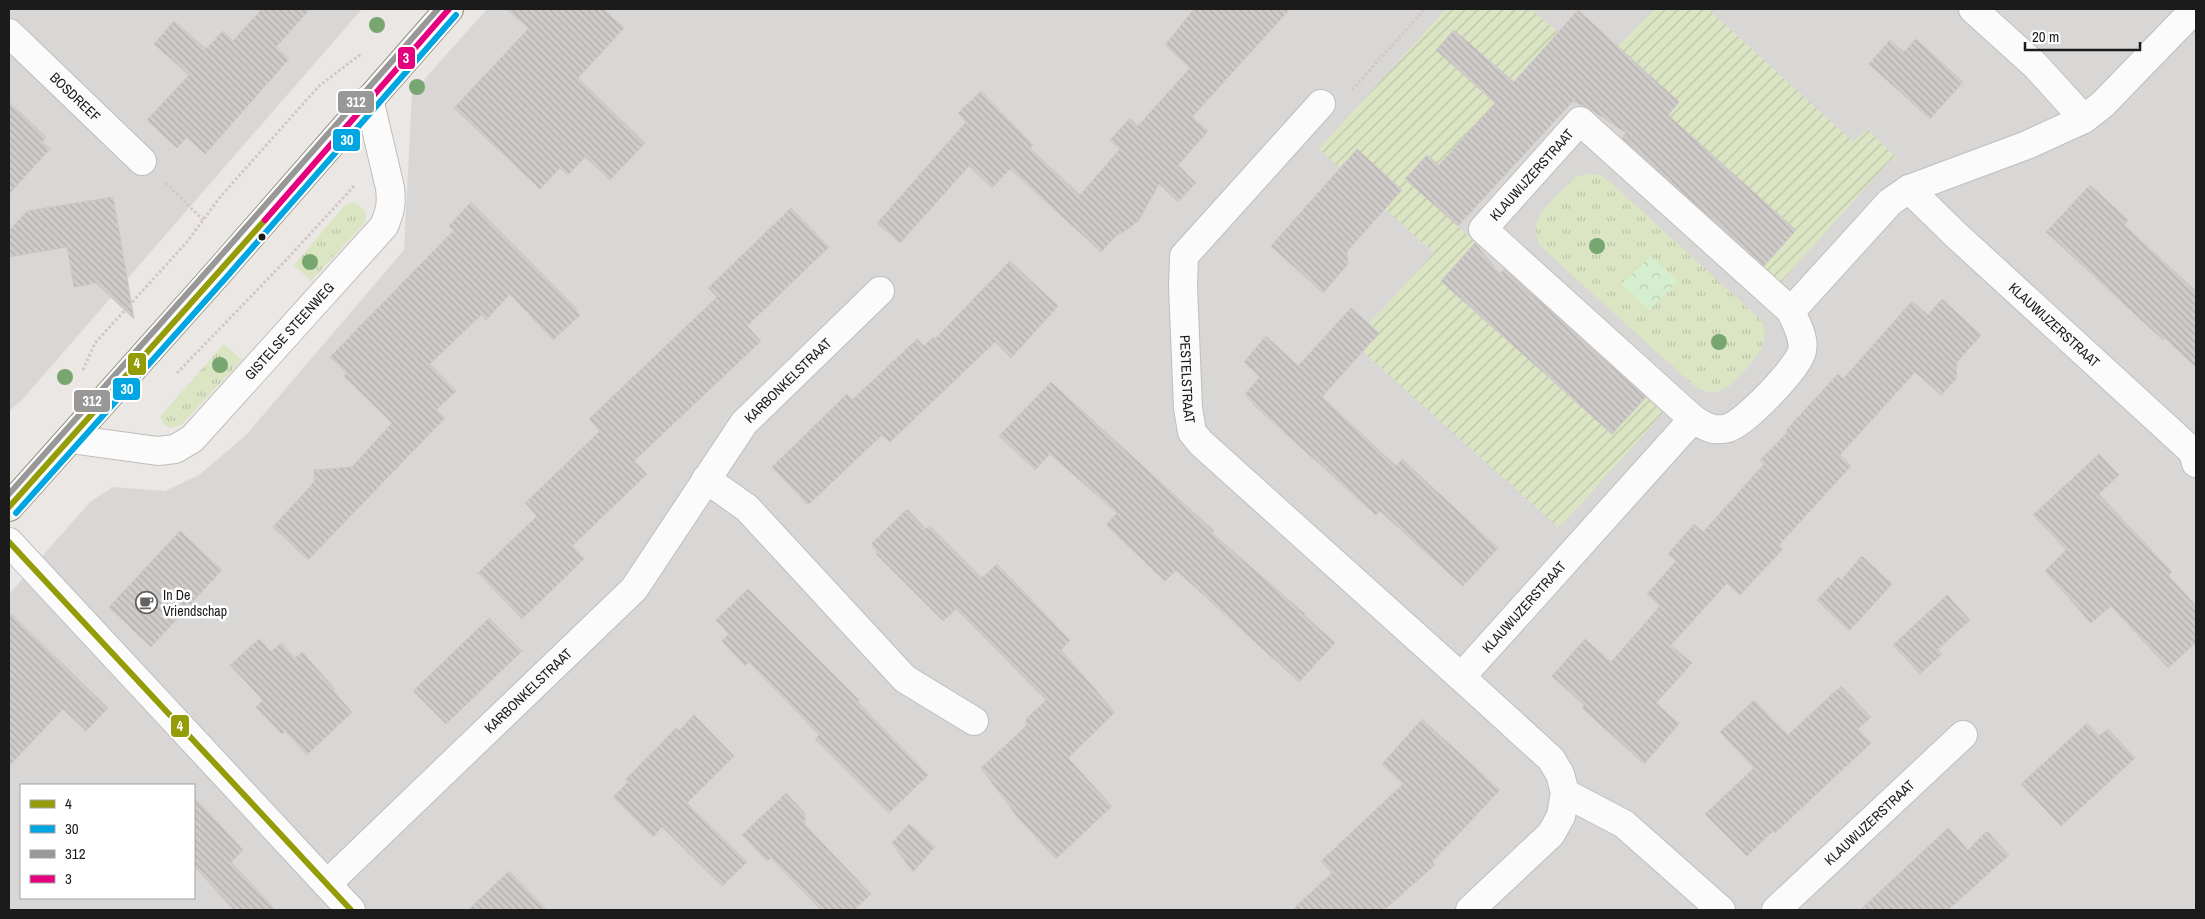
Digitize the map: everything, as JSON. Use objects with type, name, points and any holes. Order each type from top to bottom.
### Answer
[{"type":"main road","points":[[9,506],[450,9]]},
{"type":"street","points":[[1973,9],[2036,65],[2084,119]]},
{"type":"street","points":[[1791,312],[1890,202],[1909,188],[2027,145],[2084,119],[2103,104],[2195,9]]},
{"type":"street","name":"BOSDREEF","points":[[9,33],[142,161]]},
{"type":"street","name":"GISTELSE STEENWEG","points":[[70,439],[158,451],[175,449],[192,439],[384,226],[390,214],[392,203],[369,99]]},
{"type":"street","name":"PESTELSTRAAT","points":[[1322,104],[1184,256],[1183,286],[1188,408],[1192,432],[1461,677]]},
{"type":"street","name":"KLAUWIJZERSTRAAT","points":[[1580,121],[1791,312],[1801,335],[1802,351],[1794,366],[1756,408],[1730,428],[1709,429],[1693,419],[1483,229],[1580,121]]},
{"type":"street","name":"KLAUWIJZERSTRAAT","points":[[1909,188],[1955,234],[2193,452],[2196,463]]},
{"type":"street","name":"KARBONKELSTRAAT","points":[[327,884],[634,589],[744,423],[880,291]]},
{"type":"street","name":"KLAUWIJZERSTRAAT","points":[[1461,677],[1693,419]]},
{"type":"street","points":[[706,479],[748,508],[905,679],[974,721]]},
{"type":"street","points":[[9,542],[351,910]]},
{"type":"street","points":[[1461,677],[1551,759],[1560,774],[1565,794],[1561,816],[1551,834],[1470,910]]},
{"type":"street","name":"KLAUWIJZERSTRAAT","points":[[1776,910],[1963,735]]},
{"type":"street","points":[[1565,794],[1624,824],[1721,910]]},
{"type":"path","points":[[1322,104],[1348,94],[1425,9]]},
{"type":"path","points":[[79,379],[95,343],[186,244],[221,196],[319,86],[366,51]]},
{"type":"path","points":[[171,380],[287,259],[382,155]]},
{"type":"path","points":[[142,161],[203,220]]},
{"type":"shaded area","points":[[9,9],[362,9],[21,401],[9,411]]},
{"type":"shaded area","points":[[487,9],[2196,9],[2196,910],[9,910],[9,594],[90,502],[113,487],[165,491],[199,475],[246,435],[404,250],[412,93]]},
{"type":"green space","points":[[1446,9],[1531,9],[1598,67],[1654,9],[1708,9],[1853,142],[1867,129],[1898,159],[1890,160],[1781,282],[1763,267],[1796,230],[1668,115],[1679,101],[1637,64],[1592,113],[1533,60],[1439,165],[1427,155],[1406,179],[1475,242],[1441,281],[1612,434],[1646,397],[1663,413],[1559,528],[1352,342],[1434,253],[1319,149]]},
{"type":"green space","points":[[1588,173],[1599,175],[1609,181],[1761,320],[1765,334],[1762,347],[1740,376],[1729,386],[1716,392],[1709,392],[1693,385],[1539,245],[1535,227],[1541,212],[1574,178]]},
{"type":"green space","points":[[354,202],[365,210],[366,218],[364,224],[311,281],[294,265],[344,206]]},
{"type":"green space","points":[[1651,256],[1678,281],[1649,310],[1621,284]]},
{"type":"green space","points":[[224,344],[242,360],[181,425],[169,428],[160,417]]},
{"type":"building","points":[[262,9],[310,9],[276,47],[289,59],[205,154],[187,137],[177,148],[147,120],[189,75],[154,44],[174,21],[206,49],[223,31],[233,41]]},
{"type":"building","points":[[506,9],[603,9],[624,28],[578,78],[645,143],[610,180],[585,157],[568,175],[560,168],[540,189],[454,108],[529,28]]},
{"type":"building","points":[[1194,9],[1290,9],[1192,117],[1208,131],[1178,165],[1196,183],[1178,202],[1159,184],[1139,220],[1117,235],[1101,252],[1010,169],[992,188],[969,166],[900,243],[877,223],[966,122],[958,113],[981,91],[1033,145],[1030,148],[1080,195],[1120,149],[1110,140],[1130,118],[1138,126],[1190,68],[1165,45]]},
{"type":"building","points":[[1578,10],[1679,102],[1668,115],[1796,230],[1764,266],[1622,138],[1626,133],[1590,109],[1573,101],[1458,226],[1405,179],[1427,155],[1439,165],[1495,103],[1436,50],[1454,30],[1514,82]]},
{"type":"building","points":[[1916,39],[1963,82],[1930,119],[1869,64],[1890,40],[1904,52]]},
{"type":"building","points":[[9,102],[46,137],[42,142],[50,149],[9,194]]},
{"type":"building","points":[[1357,149],[1402,190],[1347,251],[1348,264],[1323,293],[1271,246]]},
{"type":"building","points":[[2090,185],[2128,220],[2124,225],[2196,291],[2196,367],[2165,338],[2163,340],[2046,232]]},
{"type":"building","points":[[113,197],[134,319],[96,283],[74,287],[67,247],[9,257],[9,231],[27,211]]},
{"type":"building","points":[[471,202],[577,309],[575,310],[580,315],[553,340],[510,294],[486,320],[481,315],[430,364],[456,391],[436,410],[445,418],[308,560],[273,527],[315,481],[314,470],[352,467],[392,423],[344,376],[347,373],[330,357],[454,230],[449,226]]},
{"type":"building","points":[[791,208],[829,247],[747,326],[761,341],[634,461],[647,474],[572,546],[584,559],[522,619],[478,573],[537,516],[525,503],[600,431],[589,419],[717,297],[708,288]]},
{"type":"building","points":[[1475,243],[1500,274],[1504,269],[1646,397],[1612,434],[1441,281]]},
{"type":"building","points":[[1010,261],[1058,306],[1011,358],[995,342],[890,442],[882,435],[808,505],[772,467],[847,394],[852,400],[917,339],[924,346],[934,337],[935,339]]},
{"type":"building","points":[[1942,299],[1981,335],[1956,363],[1957,378],[1941,395],[1915,372],[1840,455],[1851,466],[1779,545],[1783,549],[1740,595],[1727,583],[1671,645],[1692,663],[1656,703],[1679,724],[1644,764],[1582,708],[1584,705],[1552,676],[1585,639],[1611,662],[1660,606],[1647,594],[1676,561],[1668,554],[1694,524],[1703,532],[1764,464],[1760,460],[1788,432],[1786,430],[1838,374],[1843,379],[1912,301],[1928,315]]},
{"type":"building","points":[[1351,308],[1379,333],[1322,397],[1396,466],[1402,459],[1498,548],[1463,586],[1380,511],[1376,515],[1256,407],[1245,394],[1260,377],[1244,362],[1266,336],[1298,366]]},
{"type":"building","points":[[1051,382],[1214,531],[1212,533],[1305,614],[1335,643],[1299,682],[1176,570],[1165,581],[1106,525],[1117,513],[1050,454],[1035,470],[999,436]]},
{"type":"building","points":[[2099,454],[2119,475],[2099,494],[2172,572],[2168,575],[2196,606],[2196,642],[2168,668],[2111,606],[2091,623],[2045,571],[2066,550],[2033,515]]},
{"type":"building","points":[[907,509],[926,529],[930,526],[982,578],[997,564],[1070,640],[1061,650],[1115,712],[1068,758],[1112,806],[1056,859],[1019,819],[981,768],[1026,726],[1026,719],[1046,700],[956,609],[943,621],[876,554],[878,552],[871,544]]},
{"type":"building","points":[[180,531],[222,570],[151,647],[109,607]]},
{"type":"building","points":[[1862,556],[1892,584],[1849,631],[1817,600],[1838,577],[1841,580]]},
{"type":"building","points":[[748,589],[859,700],[858,702],[928,775],[889,813],[815,739],[819,735],[749,662],[745,666],[722,641],[729,634],[716,620]]},
{"type":"building","points":[[1947,595],[1970,620],[1938,649],[1942,654],[1920,674],[1893,645]]},
{"type":"building","points":[[9,612],[108,708],[86,731],[63,709],[9,766]]},
{"type":"building","points":[[489,618],[522,651],[446,724],[413,691]]},
{"type":"building","points":[[259,639],[271,652],[281,643],[295,658],[302,652],[335,689],[333,691],[352,712],[307,755],[285,731],[282,734],[256,707],[263,700],[230,665]]},
{"type":"building","points":[[1841,686],[1871,717],[1858,729],[1871,743],[1775,833],[1773,831],[1747,856],[1705,814],[1754,768],[1720,732],[1754,700],[1788,735]]},
{"type":"building","points":[[694,715],[734,756],[687,803],[747,862],[722,886],[662,827],[653,837],[613,797],[628,782],[625,780],[676,728],[679,731]]},
{"type":"building","points":[[1422,719],[1500,790],[1432,862],[1435,865],[1384,910],[1292,910],[1332,873],[1321,861],[1403,784],[1382,764]]},
{"type":"building","points":[[2087,723],[2099,736],[2108,729],[2135,758],[2061,826],[2021,784]]},
{"type":"building","points":[[786,793],[805,813],[805,825],[871,894],[854,910],[821,910],[771,858],[767,861],[742,835]]},
{"type":"building","points":[[195,798],[243,850],[231,862],[276,910],[234,910],[195,867]]},
{"type":"building","points":[[909,824],[935,847],[913,872],[892,843]]},
{"type":"building","points":[[1948,828],[1968,850],[1987,831],[2009,855],[1948,910],[1860,910]]},
{"type":"building","points":[[509,871],[547,910],[468,910]]},
{"type":"transit line","name":"312","points":[[9,494],[438,9]]},
{"type":"transit line","name":"3","points":[[265,220],[449,9]]},
{"type":"transit line","name":"30","points":[[16,513],[224,280],[456,15]]},
{"type":"transit line","name":"4","points":[[9,507],[265,220]]},
{"type":"transit line","name":"4","points":[[9,542],[351,910]]},
{"type":"place","name":"In De Vriendschap","points":[[147,603]]}]
